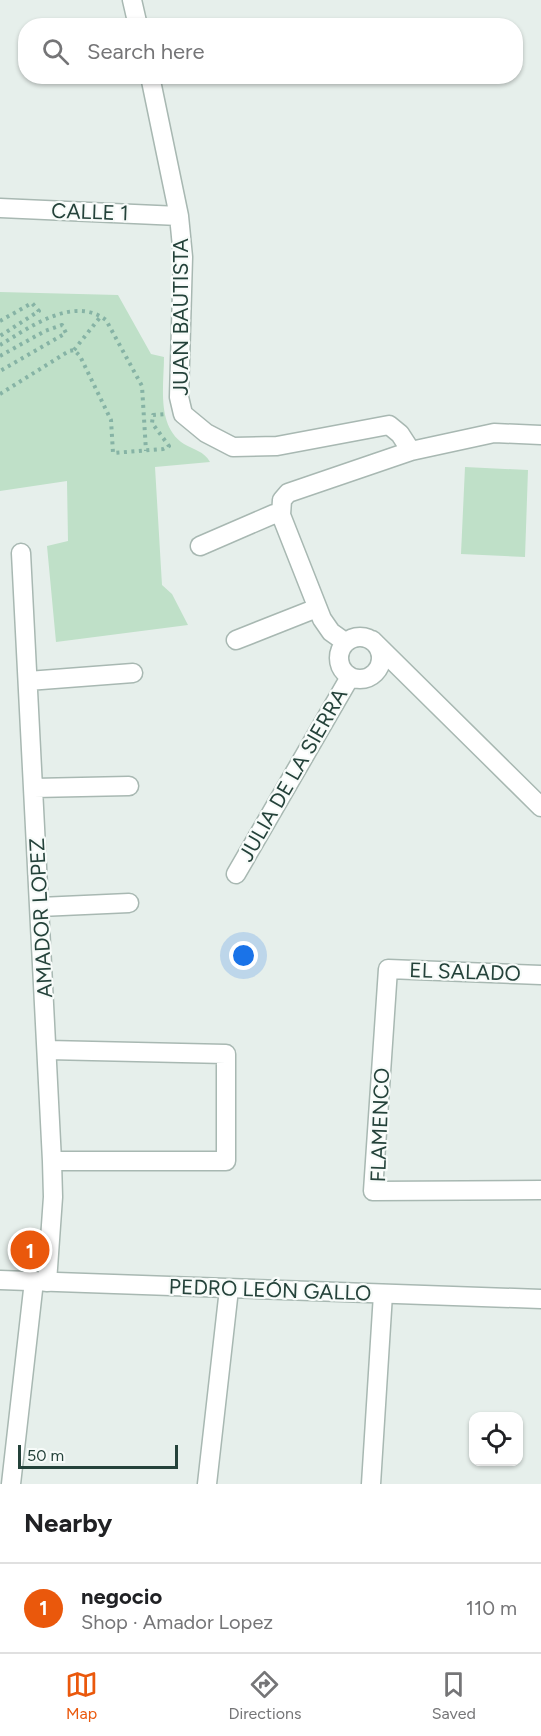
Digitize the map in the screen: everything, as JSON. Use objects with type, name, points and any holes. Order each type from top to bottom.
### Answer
[{"type":"street","points":[[132,0],[136,18]]},
{"type":"street","name":"JUAN BAUTISTA","points":[[152,84],[179,216],[183,257],[179,397],[183,414],[206,434],[233,447],[278,446],[389,425],[400,434],[411,451]]},
{"type":"street","name":"CALLE 1","points":[[0,208],[179,216]]},
{"type":"street","points":[[345,642],[331,632],[317,608],[281,515],[282,500],[288,493],[411,451],[494,433],[541,435]]},
{"type":"street","points":[[200,546],[274,514],[281,515]]},
{"type":"street","name":"AMADOR LOPEZ","points":[[11,1484],[53,1197],[48,1050],[21,553]]},
{"type":"street","points":[[236,640],[317,608]]},
{"type":"street","points":[[372,640],[381,652],[380,667],[366,678],[350,676],[339,662],[339,655],[345,642],[358,637],[372,640],[541,807]]},
{"type":"street","points":[[28,681],[133,673]]},
{"type":"street","name":"JULIA DE LA SIERRA","points":[[236,874],[350,676]]},
{"type":"street","points":[[34,788],[129,786]]},
{"type":"street","points":[[40,907],[129,903]]},
{"type":"street","name":"EL SALADO","points":[[388,969],[541,975]]},
{"type":"street","name":"FLAMENCO","points":[[388,969],[373,1191],[541,1190]]},
{"type":"street","points":[[48,1050],[226,1054],[226,1161],[52,1161]]},
{"type":"street","name":"PEDRO LEÓN GALLO","points":[[0,1280],[541,1299]]},
{"type":"street","points":[[207,1484],[229,1288]]},
{"type":"street","points":[[371,1484],[383,1294]]},
{"type":"path","points":[[0,321],[32,303],[39,311],[0,336]]},
{"type":"path","points":[[0,345],[33,325],[69,311],[101,316],[106,320],[142,386],[146,451]]},
{"type":"path","points":[[0,394],[74,350],[101,316]]},
{"type":"path","points":[[0,356],[45,331],[62,325],[66,333],[0,370]]},
{"type":"path","points":[[74,350],[80,356],[111,420],[113,453],[163,450],[169,446],[156,432],[152,423],[153,415],[183,414]]},
{"type":"green space","points":[[0,292],[118,295],[151,354],[164,357],[163,404],[169,427],[184,444],[202,453],[210,462],[155,467],[162,585],[172,594],[188,625],[56,642],[47,546],[68,541],[67,481],[0,491]]},
{"type":"green space","points":[[465,467],[528,470],[525,557],[461,554]]},
{"type":"place","name":"negocio","points":[[30,1250]]}]
